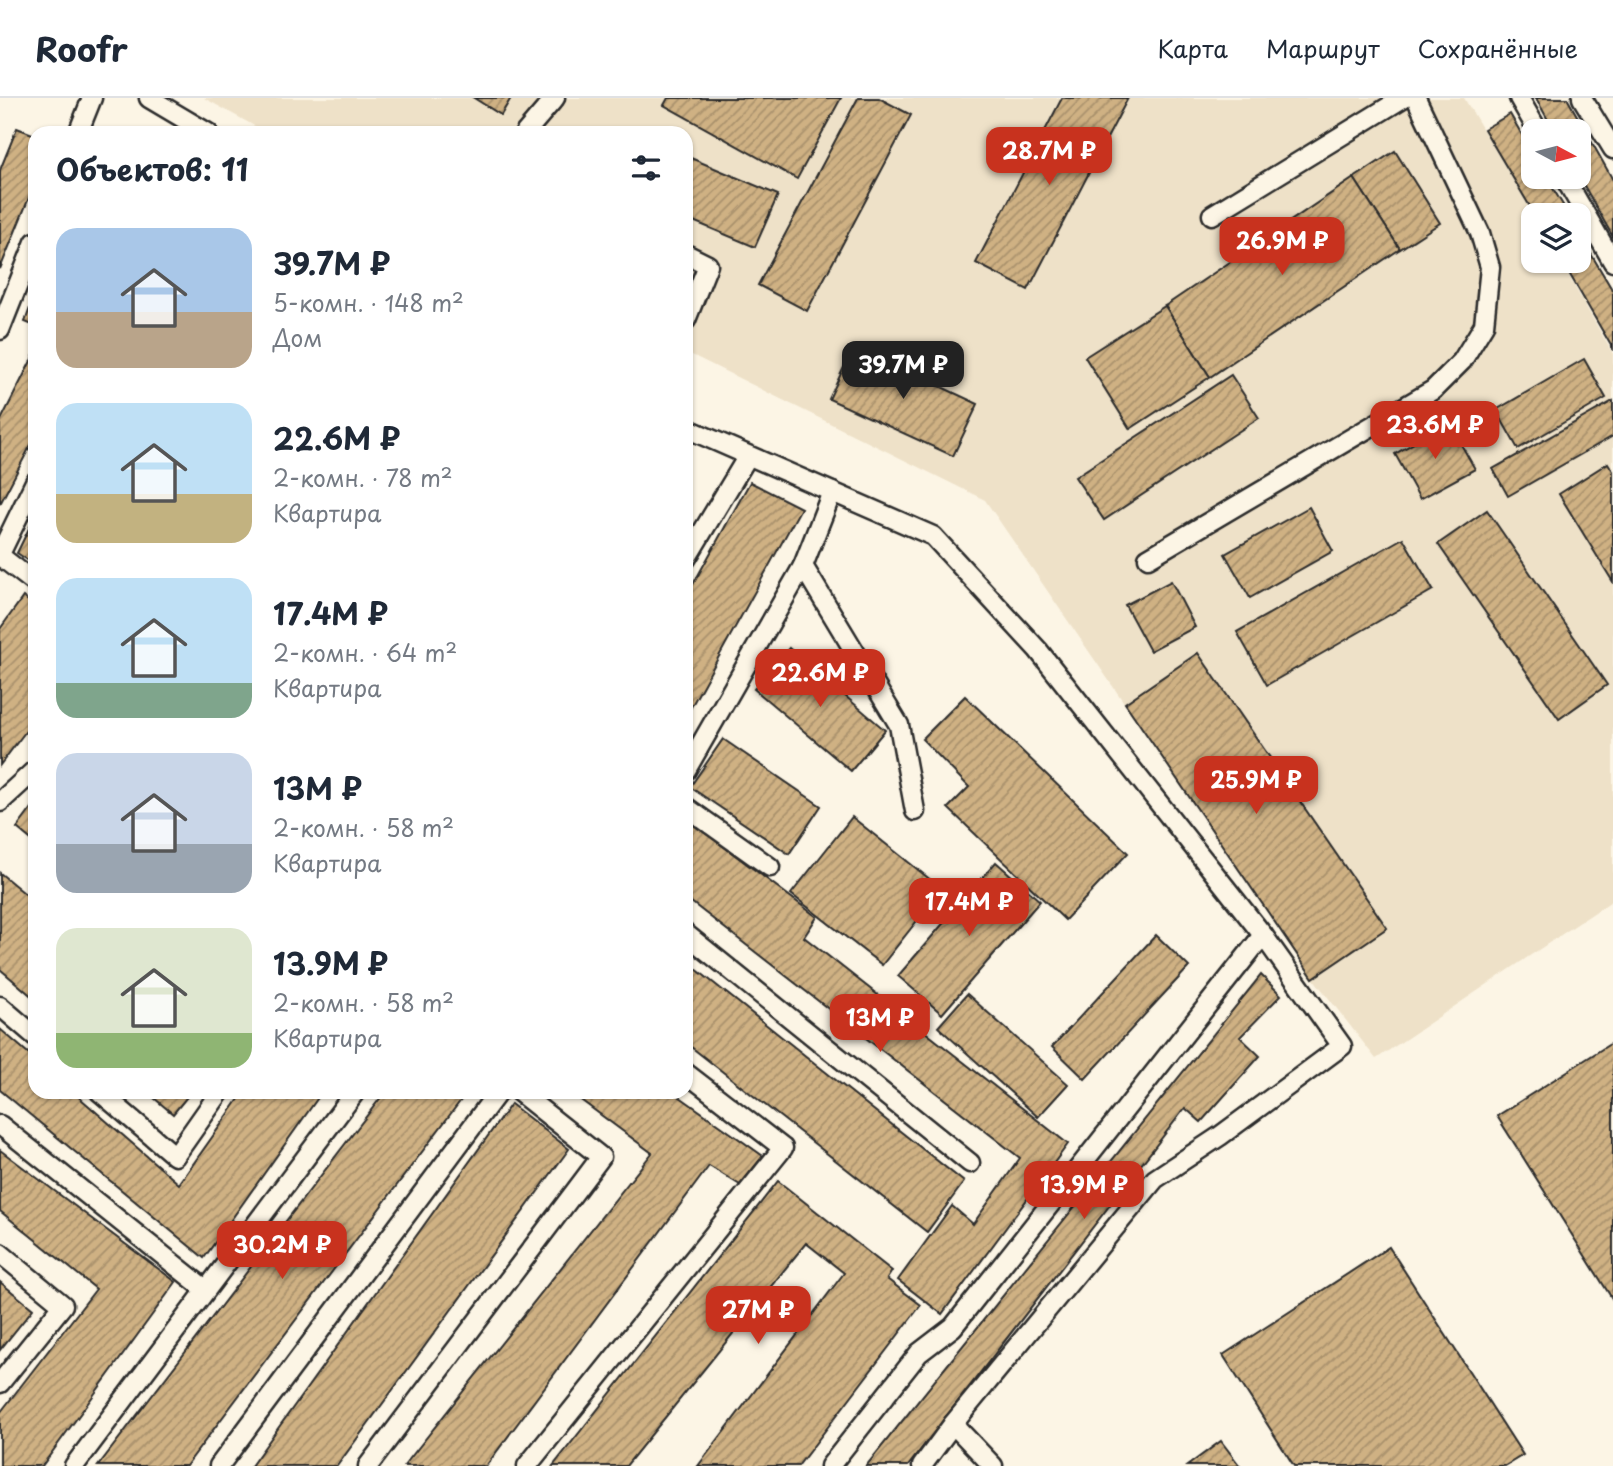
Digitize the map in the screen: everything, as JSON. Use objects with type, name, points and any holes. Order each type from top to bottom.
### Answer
[{"type":"lane","points":[[81,126],[92,98]]},
{"type":"lane","points":[[531,126],[555,98]]},
{"type":"lane","points":[[1212,215],[1404,98]]},
{"type":"lane","points":[[1148,558],[1433,390],[1462,361],[1484,325],[1490,267],[1480,233],[1416,98]]},
{"type":"lane","points":[[1520,98],[1531,119]]},
{"type":"lane","points":[[1582,98],[1613,149]]},
{"type":"lane","points":[[157,100],[195,126]]},
{"type":"lane","points":[[1571,189],[1613,262]]},
{"type":"lane","points":[[693,258],[708,265],[693,302]]},
{"type":"lane","points":[[0,330],[28,260]]},
{"type":"lane","points":[[693,431],[933,536],[1038,650],[1263,935],[1342,1046],[1220,1136],[1155,1179],[953,1424],[922,1466]]},
{"type":"lane","points":[[693,547],[748,456]]},
{"type":"lane","points":[[693,758],[803,566],[832,492]]},
{"type":"lane","points":[[28,497],[0,555],[28,577]]},
{"type":"lane","points":[[803,566],[899,725],[915,811]]},
{"type":"lane","points":[[0,802],[28,776]]},
{"type":"lane","points":[[693,812],[771,867]]},
{"type":"lane","points":[[831,1466],[919,1353],[953,1327],[1263,935]]},
{"type":"lane","points":[[693,940],[970,1163]]},
{"type":"lane","points":[[0,1006],[28,1030]]},
{"type":"lane","points":[[527,1466],[783,1147],[693,1078]]},
{"type":"lane","points":[[108,1099],[175,1156],[215,1099]]},
{"type":"lane","points":[[74,1466],[350,1099]]},
{"type":"lane","points":[[219,1466],[493,1099]]},
{"type":"lane","points":[[368,1466],[601,1157],[528,1099]]},
{"type":"lane","points":[[0,1125],[205,1289]]},
{"type":"lane","points":[[0,1253],[64,1305],[0,1383]]},
{"type":"lane","points":[[953,1424],[993,1466]]},
{"type":"shaded area","points":[[204,98],[1464,98],[1527,203],[1521,203],[1521,273],[1567,273],[1613,354],[1613,900],[1376,1059],[1313,978],[985,500],[693,355],[693,126],[254,126]]},
{"type":"building","points":[[474,98],[511,98],[501,115]]},
{"type":"building","points":[[668,98],[841,98],[797,179],[664,105]]},
{"type":"building","points":[[858,98],[879,98],[911,115],[807,311],[758,285]]},
{"type":"building","points":[[1062,98],[1128,98],[1028,290],[976,263]]},
{"type":"building","points":[[1536,98],[1567,98],[1579,119],[1547,119]]},
{"type":"building","points":[[1510,114],[1521,133],[1521,189],[1553,189],[1562,203],[1528,203],[1484,129]]},
{"type":"building","points":[[17,128],[28,132],[28,200],[0,269],[0,170]]},
{"type":"building","points":[[1591,141],[1613,180],[1613,237],[1586,189],[1591,189]]},
{"type":"building","points":[[1395,151],[1440,223],[1400,249],[1354,178]]},
{"type":"building","points":[[693,159],[778,195],[755,247],[693,221]]},
{"type":"building","points":[[1354,178],[1400,249],[1210,377],[1165,306]]},
{"type":"building","points":[[1591,254],[1613,291],[1613,349],[1569,273],[1591,273]]},
{"type":"building","points":[[1165,306],[1210,377],[1130,429],[1085,357]]},
{"type":"building","points":[[854,346],[978,404],[953,456],[829,399]]},
{"type":"building","points":[[1584,359],[1606,398],[1518,449],[1496,410]]},
{"type":"building","points":[[28,367],[28,450],[0,504],[0,422]]},
{"type":"building","points":[[1231,375],[1259,418],[1104,520],[1075,477]]},
{"type":"building","points":[[1613,401],[1613,436],[1508,496],[1493,469]]},
{"type":"building","points":[[1449,423],[1475,469],[1420,499],[1395,454]]},
{"type":"building","points":[[1608,463],[1613,471],[1613,582],[1559,494]]},
{"type":"building","points":[[750,482],[801,508],[693,703],[693,584]]},
{"type":"building","points":[[1309,507],[1333,551],[1250,598],[1225,554]]},
{"type":"building","points":[[1487,510],[1607,685],[1559,719],[1438,544]]},
{"type":"building","points":[[28,530],[28,560],[17,553]]},
{"type":"building","points":[[1403,538],[1433,590],[1267,685],[1237,632]]},
{"type":"building","points":[[1171,581],[1195,627],[1150,651],[1125,605]]},
{"type":"building","points":[[23,597],[28,601],[28,728],[0,765],[0,629]]},
{"type":"building","points":[[789,648],[885,730],[851,771],[754,689]]},
{"type":"building","points":[[1198,653],[1387,928],[1313,978],[1125,703]]},
{"type":"building","points":[[965,696],[1128,853],[1065,920],[948,808],[969,787],[922,739]]},
{"type":"building","points":[[723,739],[821,806],[789,854],[693,789],[693,783]]},
{"type":"building","points":[[28,813],[28,837],[17,828]]},
{"type":"building","points":[[852,817],[942,889],[882,965],[791,894]]},
{"type":"building","points":[[693,823],[817,917],[804,937],[1068,1144],[942,1314],[898,1280],[952,1206],[973,1224],[1020,1158],[693,903]]},
{"type":"building","points":[[996,862],[1040,901],[942,1014],[898,976]]},
{"type":"building","points":[[0,873],[28,896],[28,993],[0,969]]},
{"type":"building","points":[[1156,935],[1189,967],[1085,1079],[1052,1047]]},
{"type":"building","points":[[693,967],[964,1182],[927,1232],[693,1048]]},
{"type":"building","points":[[1261,975],[1281,995],[1240,1037],[1260,1056],[1201,1122],[1185,1108],[908,1466],[866,1466]]},
{"type":"building","points":[[967,994],[1068,1084],[1038,1117],[938,1027]]},
{"type":"building","points":[[0,1029],[28,1053],[28,1099],[81,1099],[179,1184],[239,1099],[317,1099],[204,1258],[0,1090]]},
{"type":"building","points":[[1613,1042],[1613,1300],[1497,1116]]},
{"type":"building","points":[[155,1099],[185,1099],[173,1114]]},
{"type":"building","points":[[380,1099],[462,1099],[186,1466],[98,1466]]},
{"type":"building","points":[[579,1099],[683,1099],[763,1156],[740,1185],[709,1166],[486,1466],[404,1466],[652,1153]]},
{"type":"building","points":[[511,1104],[569,1149],[337,1466],[251,1466]]},
{"type":"building","points":[[0,1150],[176,1282],[42,1466],[0,1466],[0,1413],[96,1289],[0,1211]]},
{"type":"building","points":[[778,1181],[892,1271],[887,1279],[921,1305],[798,1466],[698,1466],[844,1273],[806,1243],[626,1466],[553,1466]]},
{"type":"building","points":[[1389,1247],[1523,1455],[1505,1466],[1294,1466],[1223,1355]]},
{"type":"building","points":[[0,1282],[33,1309],[0,1350]]},
{"type":"building","points":[[1221,1441],[1240,1466],[1187,1466]]}]
